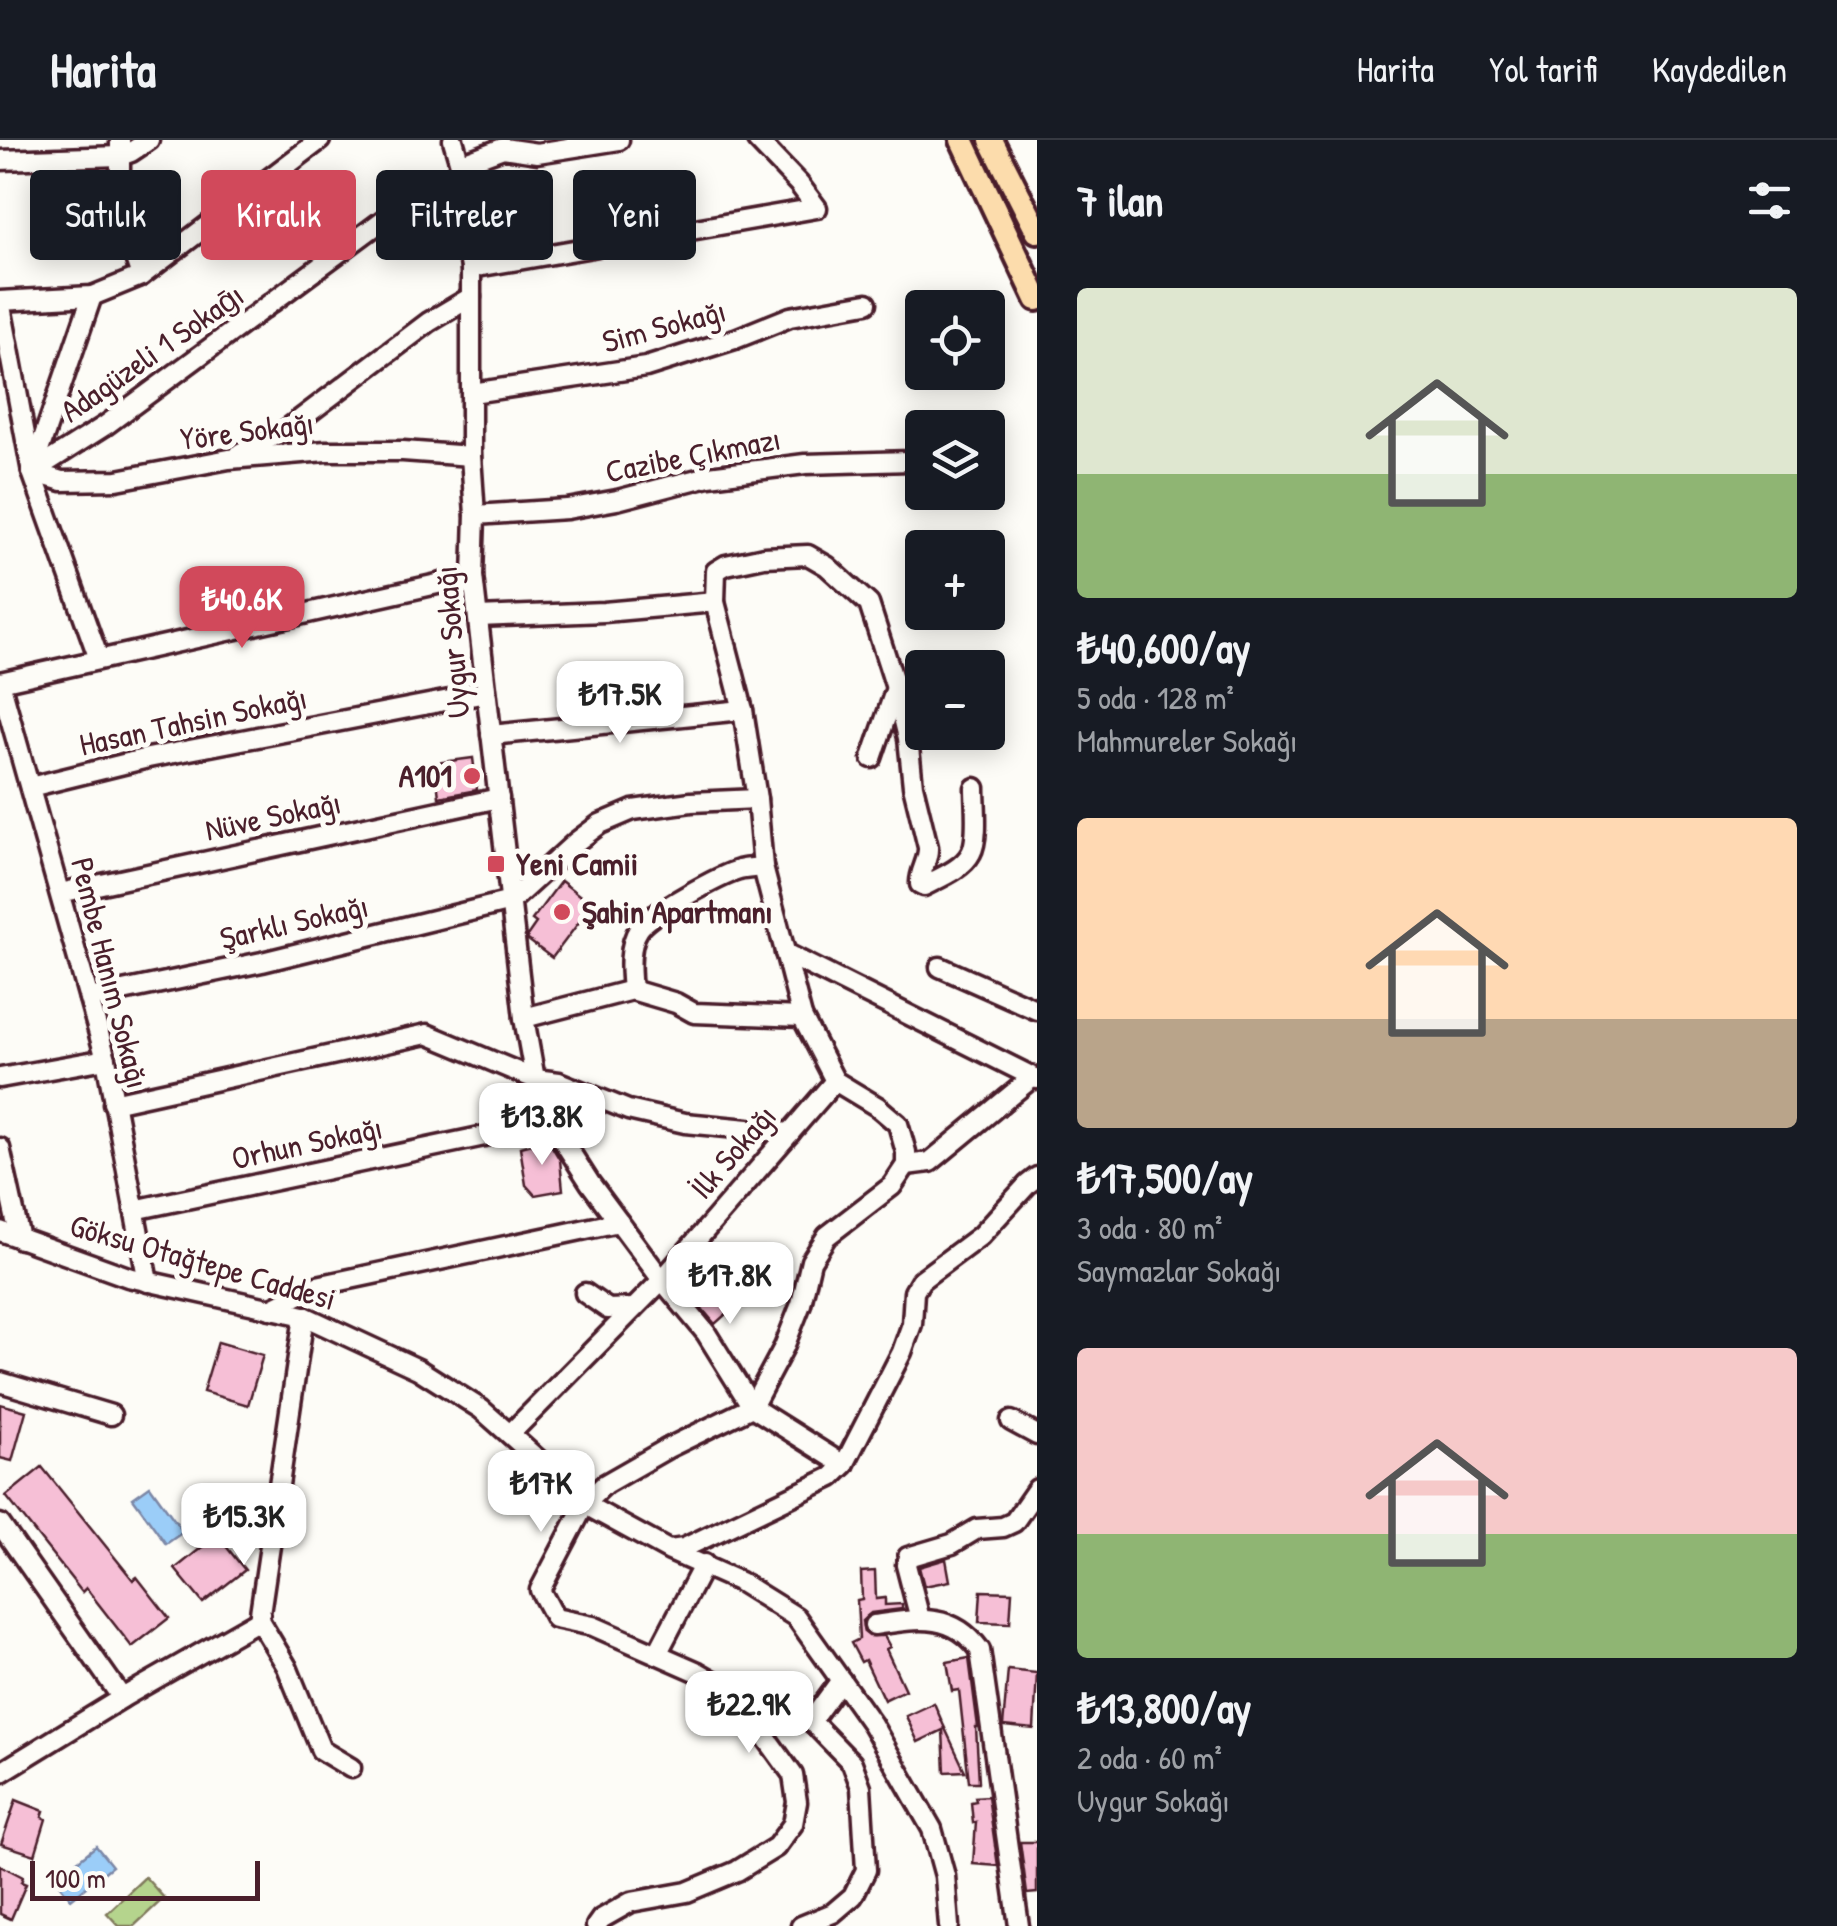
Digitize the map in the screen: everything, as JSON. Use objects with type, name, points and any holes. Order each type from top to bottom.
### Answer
[{"type":"main road","points":[[962,140],[1037,299]]},
{"type":"main road","points":[[991,140],[1028,190],[1037,230]]},
{"type":"street","points":[[0,160],[120,148],[131,152],[149,140]]},
{"type":"street","points":[[98,659],[32,472],[0,302],[92,296],[140,276],[320,140]]},
{"type":"street","name":"Uygur Sokağı","points":[[453,140],[459,170]]},
{"type":"street","points":[[460,164],[503,148],[537,153],[620,140]]},
{"type":"street","points":[[470,268],[817,208],[757,140]]},
{"type":"street","points":[[120,148],[120,202],[140,276]]},
{"type":"street","name":"Adagüzeli 1 Sokaḡı","points":[[32,472],[106,425],[376,225]]},
{"type":"street","name":"Uygur Sokağı","points":[[469,260],[473,576],[524,1018],[535,1079],[551,1122],[590,1183],[706,1333],[752,1406]]},
{"type":"street","points":[[32,472],[92,296]]},
{"type":"street","points":[[229,459],[286,430],[429,322],[471,297]]},
{"type":"street","name":"Sim Sokağı","points":[[472,393],[646,367],[790,317],[867,303]]},
{"type":"street","name":"Yöre Sokağı","points":[[32,472],[62,481],[117,480],[229,459],[326,450],[470,456]]},
{"type":"street","name":"Cazibe Çıkmazı","points":[[475,516],[567,509],[709,476],[805,464],[905,461]]},
{"type":"street","points":[[596,1926],[631,1902],[687,1892],[738,1871],[776,1847],[793,1824],[797,1802],[793,1775],[733,1692],[698,1672],[593,1626],[555,1618],[540,1590],[586,1502],[605,1484],[752,1406],[784,1347],[818,1248],[826,1236],[892,1186],[906,1165],[898,1124],[878,1107],[834,1082],[802,1017],[763,867],[743,710],[715,602],[716,571],[764,556],[808,555],[827,566],[869,604],[896,688],[928,847],[920,884],[924,886],[957,867],[972,853],[975,788]]},
{"type":"street","points":[[0,682],[473,576]]},
{"type":"street","points":[[478,617],[715,602]]},
{"type":"street","name":"Pembe Hanım Sokağı","points":[[0,682],[106,1059],[148,1282]]},
{"type":"street","points":[[872,758],[896,688]]},
{"type":"street","name":"Hasan Tahsin Sokağı","points":[[30,787],[148,758],[486,693]]},
{"type":"street","points":[[491,734],[743,710]]},
{"type":"street","name":"Nüve Sokağı","points":[[60,893],[499,798]]},
{"type":"street","points":[[511,901],[600,824],[633,810],[691,802],[757,800]]},
{"type":"street","points":[[632,990],[630,957],[638,930],[650,918],[721,877],[763,867]]},
{"type":"street","name":"Şarklı Sokağı","points":[[90,998],[262,962],[511,901]]},
{"type":"street","points":[[785,953],[1035,1078],[930,1162],[906,1165]]},
{"type":"street","points":[[940,967],[1037,1010]]},
{"type":"street","points":[[524,1018],[632,990],[676,1003],[694,1013],[802,1017]]},
{"type":"street","points":[[113,1103],[428,1034],[535,1079],[560,1082],[628,1110],[685,1123],[790,1132]]},
{"type":"street","points":[[0,1078],[106,1059]]},
{"type":"street","name":"İlk Sokağı","points":[[510,1434],[662,1280],[834,1082]]},
{"type":"street","name":"Orhun Sokağı","points":[[134,1210],[551,1122]]},
{"type":"street","points":[[0,1148],[20,1239]]},
{"type":"street","points":[[670,1550],[684,1548],[832,1477],[844,1464],[902,1352],[912,1324],[914,1292],[921,1280],[980,1236],[1037,1177]]},
{"type":"street","points":[[270,1309],[317,1286],[619,1222]]},
{"type":"street","name":"Göksu Otağtepe Caddesi","points":[[0,1231],[128,1278],[304,1316],[418,1369],[481,1409],[595,1510],[740,1582],[796,1618],[872,1724],[932,1829],[945,1876],[948,1926]]},
{"type":"street","points":[[585,1293],[608,1309],[634,1308]]},
{"type":"street","points":[[304,1316],[259,1620],[286,1667],[321,1750],[351,1768]]},
{"type":"street","points":[[0,1382],[111,1414]]},
{"type":"street","points":[[752,1406],[844,1464]]},
{"type":"street","points":[[1011,1421],[1037,1435]]},
{"type":"street","points":[[920,1618],[906,1565],[908,1557],[952,1544],[977,1530],[1014,1522],[1037,1489]]},
{"type":"street","points":[[0,1524],[122,1698]]},
{"type":"street","points":[[656,1654],[704,1564]]},
{"type":"street","points":[[874,1625],[920,1618],[956,1628],[980,1650],[1019,1926]]},
{"type":"street","points":[[3,1766],[259,1620]]},
{"type":"street","points":[[801,1926],[832,1913],[853,1896],[866,1870],[860,1787],[852,1763],[811,1721],[841,1680]]},
{"type":"green space","points":[[145,1877],[164,1898],[134,1926],[119,1926],[107,1913]]},
{"type":"water","points":[[150,1486],[183,1532],[166,1544],[133,1498]]},
{"type":"water","points":[[96,1846],[112,1866],[71,1899],[55,1879]]},
{"type":"building","points":[[473,758],[477,790],[439,797],[435,763]]},
{"type":"building","name":"Şahin Apartmanı","points":[[561,881],[592,905],[552,958],[527,936],[536,923],[532,920]]},
{"type":"building","points":[[542,1141],[550,1143],[560,1160],[563,1190],[535,1195],[526,1185],[520,1147]]},
{"type":"building","points":[[702,1253],[744,1298],[715,1324],[678,1280]]},
{"type":"building","points":[[218,1342],[263,1355],[248,1405],[203,1392]]},
{"type":"building","points":[[0,1404],[26,1411],[12,1461],[0,1458]]},
{"type":"building","points":[[42,1467],[133,1580],[137,1577],[169,1618],[132,1647],[86,1588],[82,1592],[6,1496]]},
{"type":"building","points":[[217,1535],[245,1570],[203,1603],[175,1569]]},
{"type":"building","points":[[946,1559],[950,1581],[924,1586],[919,1567]]},
{"type":"building","points":[[875,1571],[876,1599],[885,1598],[885,1605],[902,1604],[902,1609],[871,1613],[862,1621],[869,1636],[884,1636],[905,1690],[884,1700],[865,1660],[861,1662],[851,1643],[859,1639],[857,1600],[862,1599],[861,1572]]},
{"type":"building","points":[[981,1591],[1012,1592],[1010,1623],[979,1622]]},
{"type":"building","points":[[969,1658],[978,1727],[979,1782],[969,1782],[959,1690],[952,1691],[947,1662]]},
{"type":"building","points":[[1008,1670],[1037,1673],[1034,1729],[1003,1726]]},
{"type":"building","points":[[934,1703],[965,1771],[945,1772],[943,1730],[918,1742],[906,1716]]},
{"type":"building","points":[[988,1796],[998,1866],[973,1864],[976,1822],[973,1823],[971,1802],[976,1801],[975,1797]]},
{"type":"building","points":[[16,1800],[44,1811],[42,1817],[46,1819],[35,1855],[1,1844]]},
{"type":"building","points":[[1020,1842],[1037,1842],[1037,1893],[1027,1894]]},
{"type":"building","points":[[0,1865],[23,1877],[21,1882],[26,1884],[11,1919],[0,1914]]},
{"type":"place","name":"A101","points":[[472,776]]},
{"type":"place","name":"Yeni Camii","points":[[496,864]]},
{"type":"place","name":"Şahin Apartmanı","points":[[562,912]]}]
